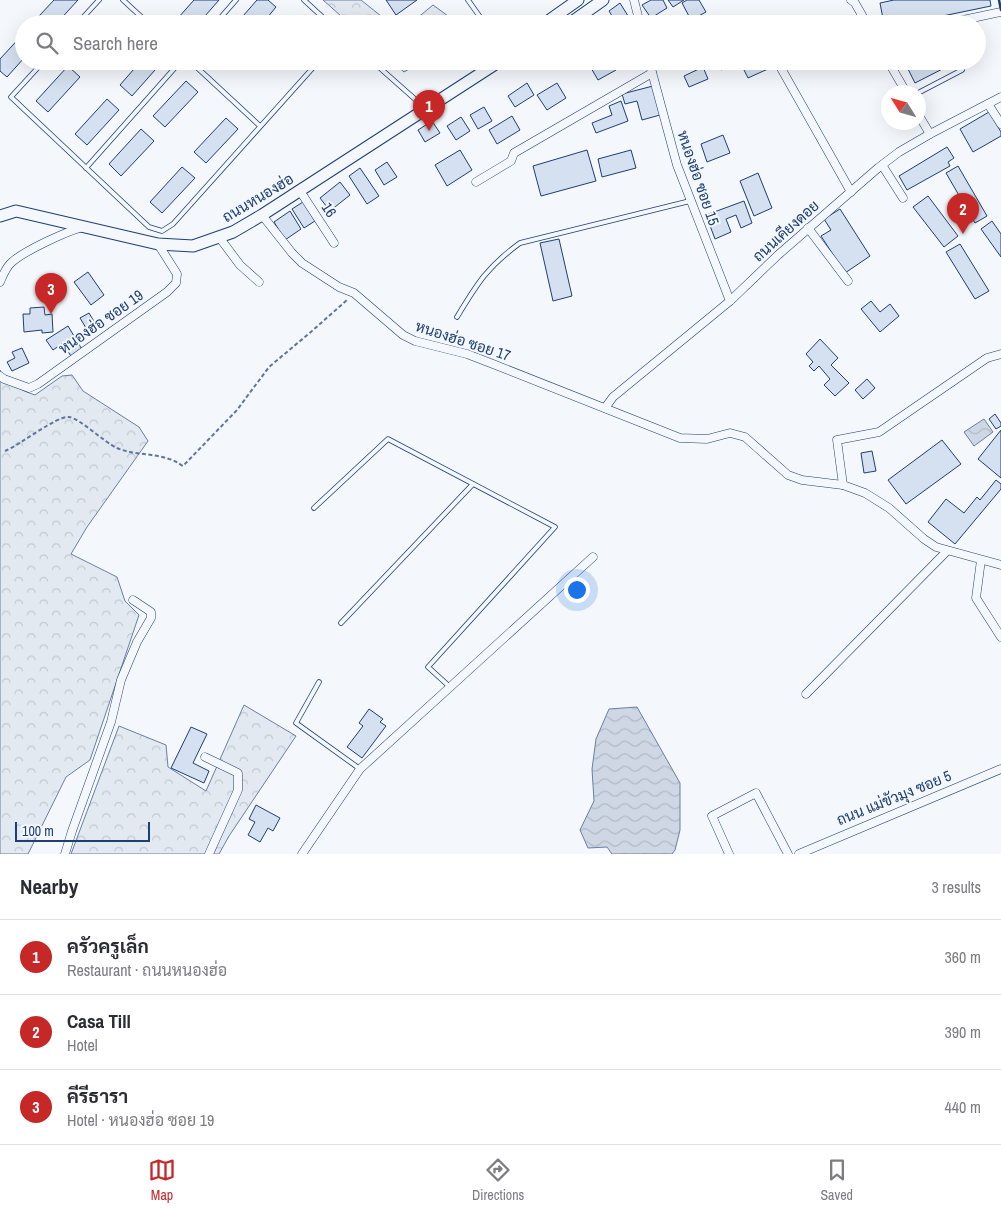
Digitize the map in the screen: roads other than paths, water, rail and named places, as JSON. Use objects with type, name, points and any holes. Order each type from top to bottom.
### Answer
[{"type":"street","points":[[557,15],[578,0]]},
{"type":"street","points":[[582,15],[603,0]]},
{"type":"street","points":[[634,0],[638,15]]},
{"type":"street","points":[[851,0],[862,15]]},
{"type":"street","points":[[986,15],[1001,12]]},
{"type":"street","name":"ถนนหนองฮ่อ","points":[[0,216],[16,211],[158,244],[193,246],[219,238],[262,215],[486,70]]},
{"type":"street","name":"หนองฮ่อ ซอย 15","points":[[651,70],[667,129],[690,201],[730,301]]},
{"type":"street","points":[[781,70],[851,192]]},
{"type":"street","points":[[893,70],[902,85]]},
{"type":"street","points":[[476,182],[511,162],[514,153],[652,73]]},
{"type":"street","name":"ถนนเคียงดอย","points":[[605,408],[613,397],[730,301],[808,228],[882,165],[899,152],[930,134],[1001,97]]},
{"type":"street","points":[[988,104],[1001,124]]},
{"type":"street","points":[[926,127],[930,134]]},
{"type":"street","points":[[882,165],[902,198]]},
{"type":"street","name":"16","points":[[300,191],[334,243]]},
{"type":"street","name":"หนองฮ่อ ซอย 17","points":[[262,215],[302,263],[339,287],[354,293],[403,335],[415,341],[476,358],[680,438],[707,439],[730,433],[745,437],[788,475],[802,480],[843,485],[866,493],[879,500],[936,547],[1001,564]]},
{"type":"street","points":[[0,282],[12,262],[42,244],[72,230],[85,227]]},
{"type":"street","points":[[808,228],[848,281]]},
{"type":"street","points":[[219,238],[240,265],[259,282]]},
{"type":"street","name":"หนองฮ่อ ซอย 19","points":[[0,376],[28,388],[38,384],[167,292],[176,283],[177,274],[158,244]]},
{"type":"street","points":[[843,485],[837,440],[879,432],[987,358],[1001,354]]},
{"type":"street","points":[[806,694],[947,551]]},
{"type":"street","points":[[302,854],[360,769],[593,557]]},
{"type":"street","points":[[981,560],[976,598],[1001,637]]},
{"type":"street","points":[[65,854],[111,722],[122,680],[137,642],[151,618],[151,612],[133,600]]},
{"type":"street","points":[[205,757],[238,773],[239,781],[238,790],[209,854]]},
{"type":"street","name":"ถนน แม่ขัวมุง ซอย 5","points":[[799,854],[1001,769]]},
{"type":"street","points":[[729,854],[712,816],[756,793],[788,854]]},
{"type":"lane","points":[[85,15],[99,0]]},
{"type":"lane","points":[[123,0],[139,15]]},
{"type":"lane","points":[[223,15],[236,0]]},
{"type":"lane","points":[[304,0],[320,15]]},
{"type":"lane","points":[[468,0],[479,15]]},
{"type":"lane","points":[[36,70],[11,97],[149,227],[162,231],[173,224],[311,70]]},
{"type":"lane","points":[[86,168],[173,70]]},
{"type":"lane","points":[[200,70],[260,126]]},
{"type":"lane","points":[[382,70],[427,109]]},
{"type":"lane","points":[[926,89],[962,70]]},
{"type":"lane","points":[[457,317],[480,279],[499,258],[520,243],[690,201]]},
{"type":"lane","points":[[314,508],[388,439],[556,527],[428,667],[450,687]]},
{"type":"lane","points":[[341,623],[473,484]]},
{"type":"lane","points":[[319,682],[296,723],[360,769]]},
{"type":"water","points":[[984,419],[993,432],[974,446],[964,432]]},
{"type":"water","points":[[637,707],[680,783],[680,830],[675,850],[672,854],[612,854],[607,847],[588,848],[580,830],[594,801],[592,769],[596,739],[609,709]]},
{"type":"place","name":"ครัวครูเล็ก","points":[[429,131]]},
{"type":"place","name":"Casa Till","points":[[963,234]]},
{"type":"place","name":"คีรีธารา","points":[[51,314]]}]
